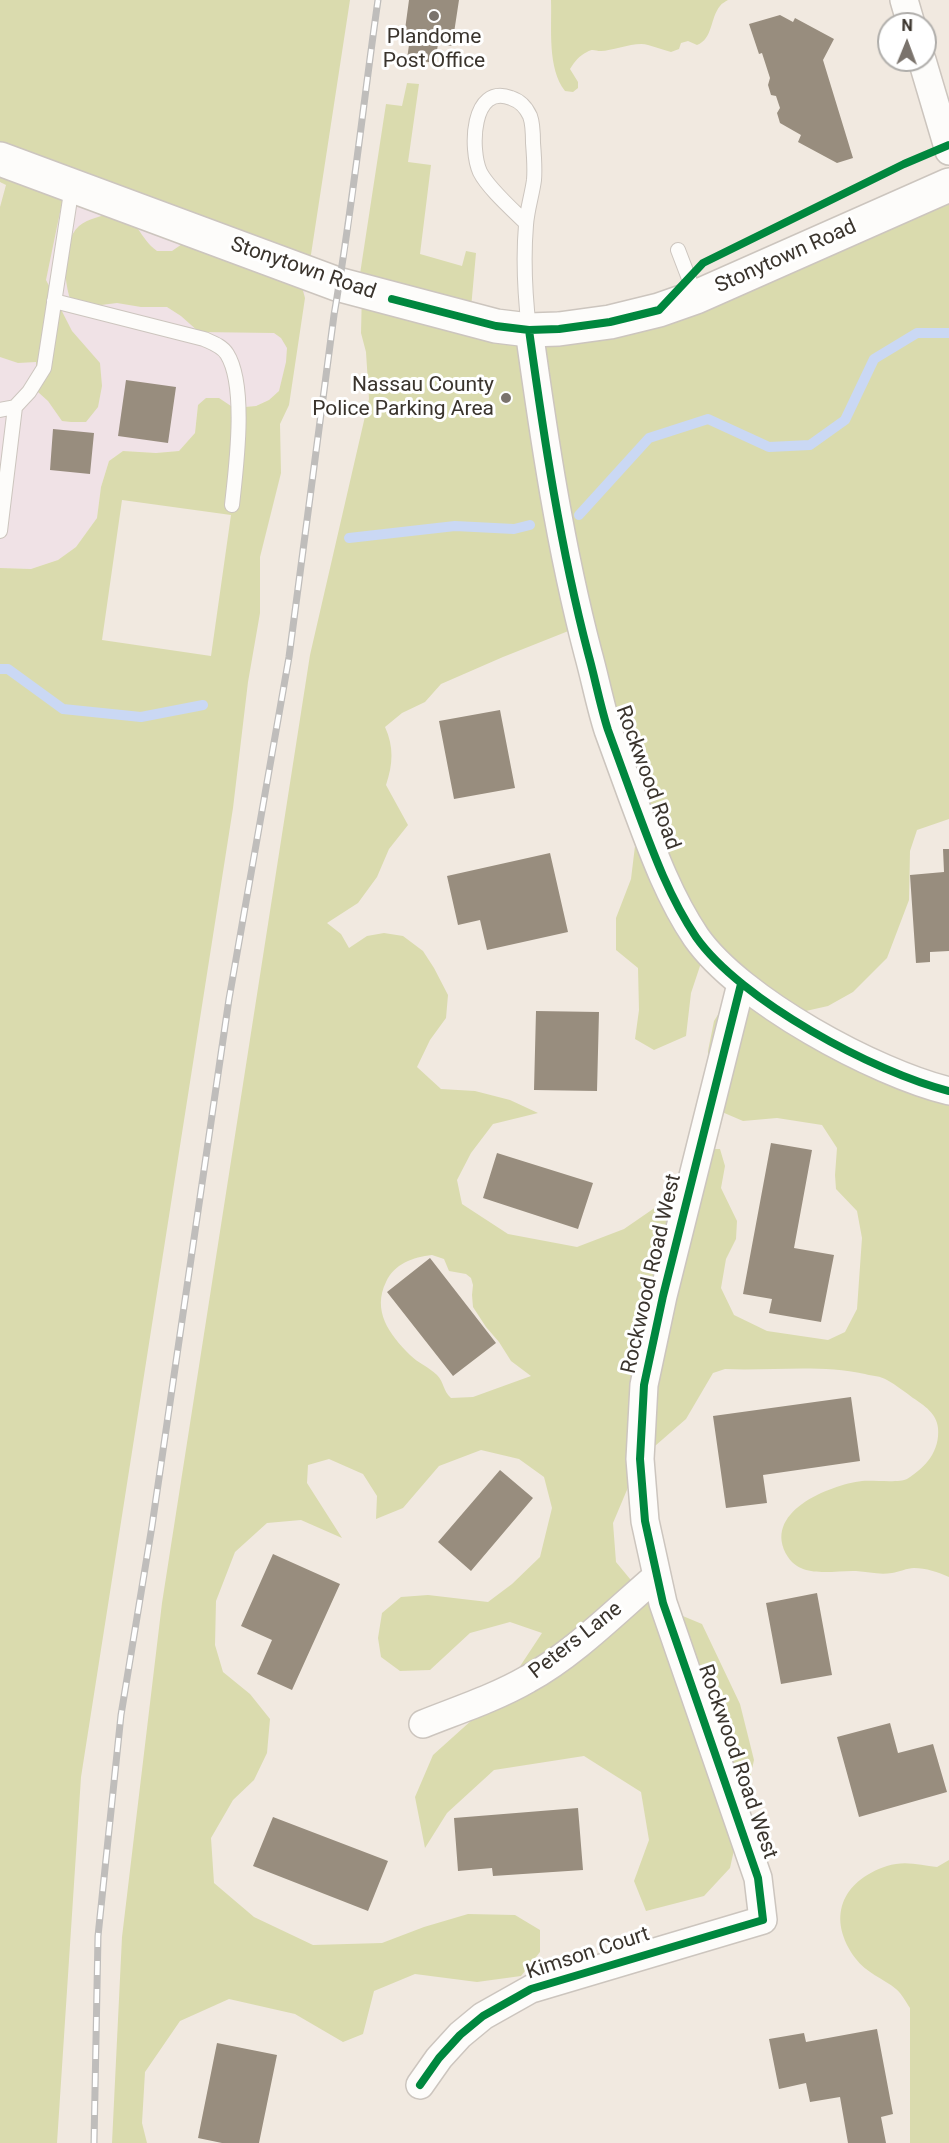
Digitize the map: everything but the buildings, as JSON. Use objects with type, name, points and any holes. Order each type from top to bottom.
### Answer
[{"type":"main road","name":"Stonytown Road","points":[[0,159],[337,285],[496,326],[529,330],[559,329],[610,322],[659,310],[696,297],[949,185]]},
{"type":"street","points":[[926,72],[949,151]]},
{"type":"street","name":"Rockwood Road","points":[[529,330],[565,556],[607,728],[673,897],[697,938],[723,967],[741,984],[786,1016],[889,1070],[949,1091]]},
{"type":"street","name":"Rockwood Road West","points":[[741,984],[663,1296],[644,1385],[640,1459],[645,1521],[663,1603],[758,1878],[763,1920]]},
{"type":"street","name":"Peters Lane","points":[[423,1724],[503,1692],[530,1678],[561,1657],[657,1576]]},
{"type":"street","name":"Kimson Court","points":[[420,2085],[439,2058],[460,2035],[483,2016],[531,1989],[763,1920]]},
{"type":"lane","points":[[526,223],[485,180],[478,163],[475,140],[477,117],[487,100],[495,97],[503,96],[520,103],[531,120],[534,178],[526,223],[525,296],[529,330]]},
{"type":"lane","points":[[0,410],[15,407],[29,392],[44,368],[72,186]]},
{"type":"lane","points":[[678,250],[696,297]]},
{"type":"lane","points":[[54,301],[204,339],[217,344],[226,352],[236,381],[239,424],[232,505]]},
{"type":"lane","points":[[0,531],[15,407]]},
{"type":"shaded area","points":[[12,163],[308,274],[290,385],[256,406],[234,408],[198,405],[195,433],[179,451],[156,453],[123,451],[109,461],[101,487],[97,518],[76,547],[58,560],[31,569],[0,568],[0,207]]},
{"type":"green space","points":[[0,0],[350,0],[308,274],[66,183],[46,280],[72,331],[100,363],[102,386],[98,407],[86,422],[62,421],[48,401],[38,392],[36,362],[18,363],[0,357],[0,207],[6,185],[0,182]]},
{"type":"green space","points":[[551,0],[728,0],[717,11],[706,38],[697,45],[688,41],[681,43],[679,49],[671,52],[637,44],[606,51],[591,50],[584,54],[570,69],[578,82],[578,88],[573,92],[565,91],[555,71]]},
{"type":"green space","points":[[407,83],[419,84],[408,162],[431,165],[420,254],[462,266],[466,251],[476,253],[470,319],[610,322],[949,185],[949,819],[917,830],[910,851],[909,900],[887,958],[853,992],[828,1006],[788,1015],[949,1091],[949,1577],[918,1568],[883,1574],[856,1571],[810,1571],[794,1564],[788,1557],[782,1541],[783,1527],[790,1515],[817,1495],[833,1488],[862,1481],[904,1480],[926,1464],[937,1444],[938,1428],[933,1414],[925,1407],[885,1379],[848,1371],[725,1369],[713,1373],[686,1419],[640,1459],[613,1523],[616,1562],[649,1602],[702,1624],[740,1704],[754,1760],[730,1868],[704,1896],[646,1911],[634,1881],[649,1840],[641,1792],[584,1756],[494,1770],[447,1813],[425,1848],[415,1797],[433,1755],[503,1692],[542,1633],[510,1622],[470,1633],[430,1670],[400,1671],[381,1657],[378,1638],[382,1613],[401,1597],[428,1595],[488,1602],[512,1584],[540,1557],[552,1508],[544,1477],[519,1459],[481,1450],[439,1466],[403,1508],[376,1519],[377,1496],[363,1474],[329,1459],[308,1465],[307,1483],[342,1538],[301,1520],[267,1523],[235,1552],[216,1601],[215,1645],[223,1672],[250,1694],[270,1719],[267,1753],[254,1780],[233,1800],[211,1838],[214,1883],[254,1917],[313,1945],[382,1943],[468,1914],[515,1915],[540,1930],[540,1952],[521,1976],[477,1982],[415,1974],[374,1991],[363,2034],[343,2042],[295,2014],[229,1999],[180,2021],[145,2072],[142,2123],[147,2143],[112,2143],[122,1937],[162,1603],[310,655],[369,399],[366,352],[361,333],[362,291],[358,287],[386,104],[402,106]],"holes":[[[581,626],[578,658],[582,684],[639,813],[631,879],[616,918],[616,950],[638,968],[639,1010],[635,1039],[654,1050],[686,1036],[691,993],[700,966],[723,967],[741,984],[727,1000],[714,1021],[708,1051],[708,1081],[722,1112],[743,1121],[777,1118],[822,1125],[837,1148],[836,1189],[857,1211],[862,1238],[857,1309],[845,1332],[828,1340],[767,1331],[734,1315],[721,1288],[726,1259],[736,1239],[737,1221],[721,1188],[725,1166],[720,1149],[709,1149],[684,1172],[673,1186],[669,1198],[624,1229],[577,1247],[508,1234],[462,1204],[457,1180],[471,1153],[493,1124],[538,1113],[510,1100],[475,1091],[441,1089],[417,1067],[430,1040],[446,1018],[448,995],[423,951],[403,936],[384,933],[367,936],[349,948],[341,934],[327,923],[358,903],[377,877],[389,849],[408,825],[386,785],[392,756],[385,727],[402,713],[425,702],[441,684]],[[432,1255],[444,1259],[449,1271],[466,1274],[471,1278],[473,1307],[511,1361],[531,1376],[473,1397],[451,1398],[437,1375],[413,1358],[395,1339],[382,1312],[382,1293],[386,1282],[394,1270],[405,1262]]]},
{"type":"green space","points":[[114,213],[129,220],[157,251],[172,251],[185,242],[302,287],[305,298],[289,405],[280,424],[281,473],[260,557],[260,613],[248,682],[233,808],[81,1777],[57,2143],[0,2143],[0,568],[31,569],[58,560],[76,547],[97,518],[101,487],[109,461],[123,451],[156,453],[179,451],[195,433],[198,405],[206,398],[219,398],[234,408],[256,406],[269,400],[279,391],[287,348],[281,338],[274,333],[199,332],[167,307],[141,307],[117,303],[101,305],[86,315],[78,315],[66,283],[68,245],[73,234],[83,223]],"holes":[[[122,500],[231,515],[211,656],[102,640]]]},
{"type":"green space","points":[[949,1860],[949,2143],[910,2143],[910,2008],[896,1989],[864,1968],[856,1959],[847,1944],[840,1916],[849,1891],[871,1873],[900,1863],[937,1867]]},
{"type":"waterway","points":[[579,515],[649,438],[708,419],[769,447],[810,445],[845,420],[874,359],[917,333],[949,333]]},
{"type":"waterway","points":[[349,538],[455,526],[514,529],[530,525]]},
{"type":"waterway","points":[[0,669],[8,669],[63,709],[141,717],[203,705]]},
{"type":"railway","points":[[94,2143],[98,1936],[121,1715],[152,1526],[229,999],[289,657],[378,0]]},
{"type":"cycle path","points":[[392,299],[496,326],[529,330],[559,329],[610,322],[659,310],[703,263],[904,164],[949,145]]},
{"type":"cycle path","points":[[529,330],[561,532],[602,711],[653,850],[676,904],[696,937],[716,961],[776,1009],[848,1051],[919,1082],[949,1091]]},
{"type":"cycle path","points":[[420,2085],[439,2058],[460,2035],[483,2016],[531,1989],[763,1920],[758,1878],[663,1603],[645,1521],[640,1459],[644,1385],[663,1296],[741,984]]},
{"type":"place","name":"Plandome Post Office","points":[[434,16]]},
{"type":"place","name":"Nassau County Police Parking Area","points":[[506,398]]}]
